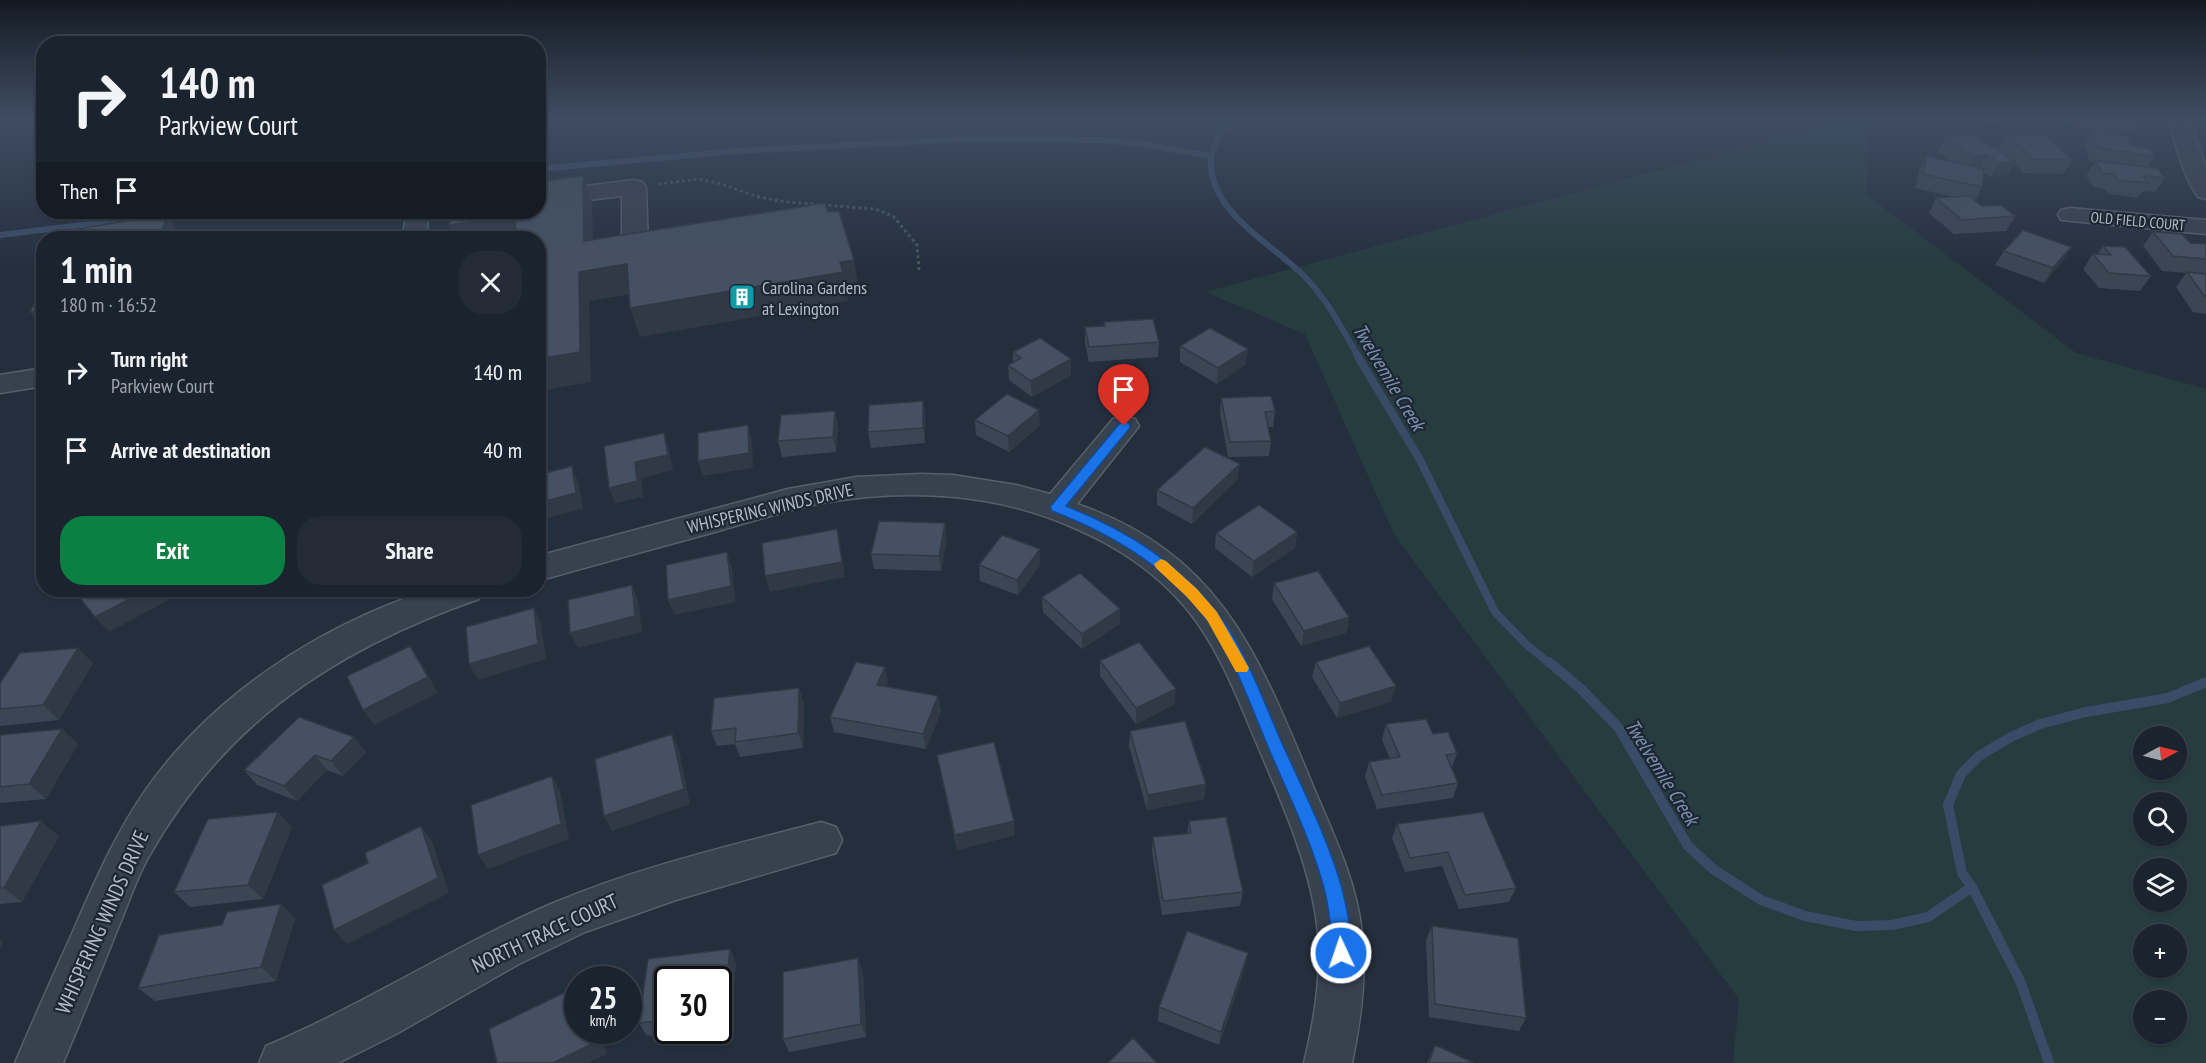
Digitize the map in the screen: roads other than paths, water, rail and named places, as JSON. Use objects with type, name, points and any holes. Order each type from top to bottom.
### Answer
[{"type":"street","points":[[2195,169],[2206,192]]},
{"type":"street","points":[[546,198],[634,187],[635,247]]},
{"type":"street","name":"OLD FIELD COURT","points":[[2070,215],[2206,227]]},
{"type":"street","points":[[0,384],[36,377]]},
{"type":"street","points":[[1057,507],[1124,426]]},
{"type":"street","name":"WHISPERING WINDS DRIVE","points":[[546,567],[798,499],[855,487],[887,484],[951,484],[1011,494],[1057,507],[1097,523],[1124,538],[1172,572],[1212,616],[1241,667],[1308,819],[1334,892],[1340,931],[1341,975],[1338,1019],[1328,1063]]},
{"type":"street","name":"WHISPERING WINDS DRIVE","points":[[39,1063],[133,847],[154,811],[209,743],[254,701],[306,663],[340,642],[412,609],[447,597]]},
{"type":"street","name":"NORTH TRACE COURT","points":[[283,1063],[344,1035],[536,933],[584,912],[629,895],[821,840]]},
{"type":"waterway","name":"Twelvemile Creek","points":[[1212,169],[1219,194],[1230,210],[1244,225],[1304,276],[1320,294],[1358,356]]},
{"type":"waterway","points":[[0,235],[131,219]]},
{"type":"waterway","name":"Twelvemile Creek","points":[[1357,355],[1420,460],[1495,612],[1526,644],[1550,664]]},
{"type":"waterway","name":"Twelvemile Creek","points":[[1549,662],[1581,689],[1618,727],[1688,846],[1713,869],[1761,900],[1805,916],[1856,926],[1892,925],[1928,917],[1972,887]]},
{"type":"waterway","name":"Twelvemile Creek","points":[[1972,887],[1962,873],[1948,805],[1961,774],[1979,756],[2011,737],[2040,724],[2086,712],[2168,698],[2206,682]]},
{"type":"waterway","points":[[1972,887],[2021,983],[2049,1063]]},
{"type":"place","name":"Carolina Gardens at Lexington","points":[[742,297]]}]
